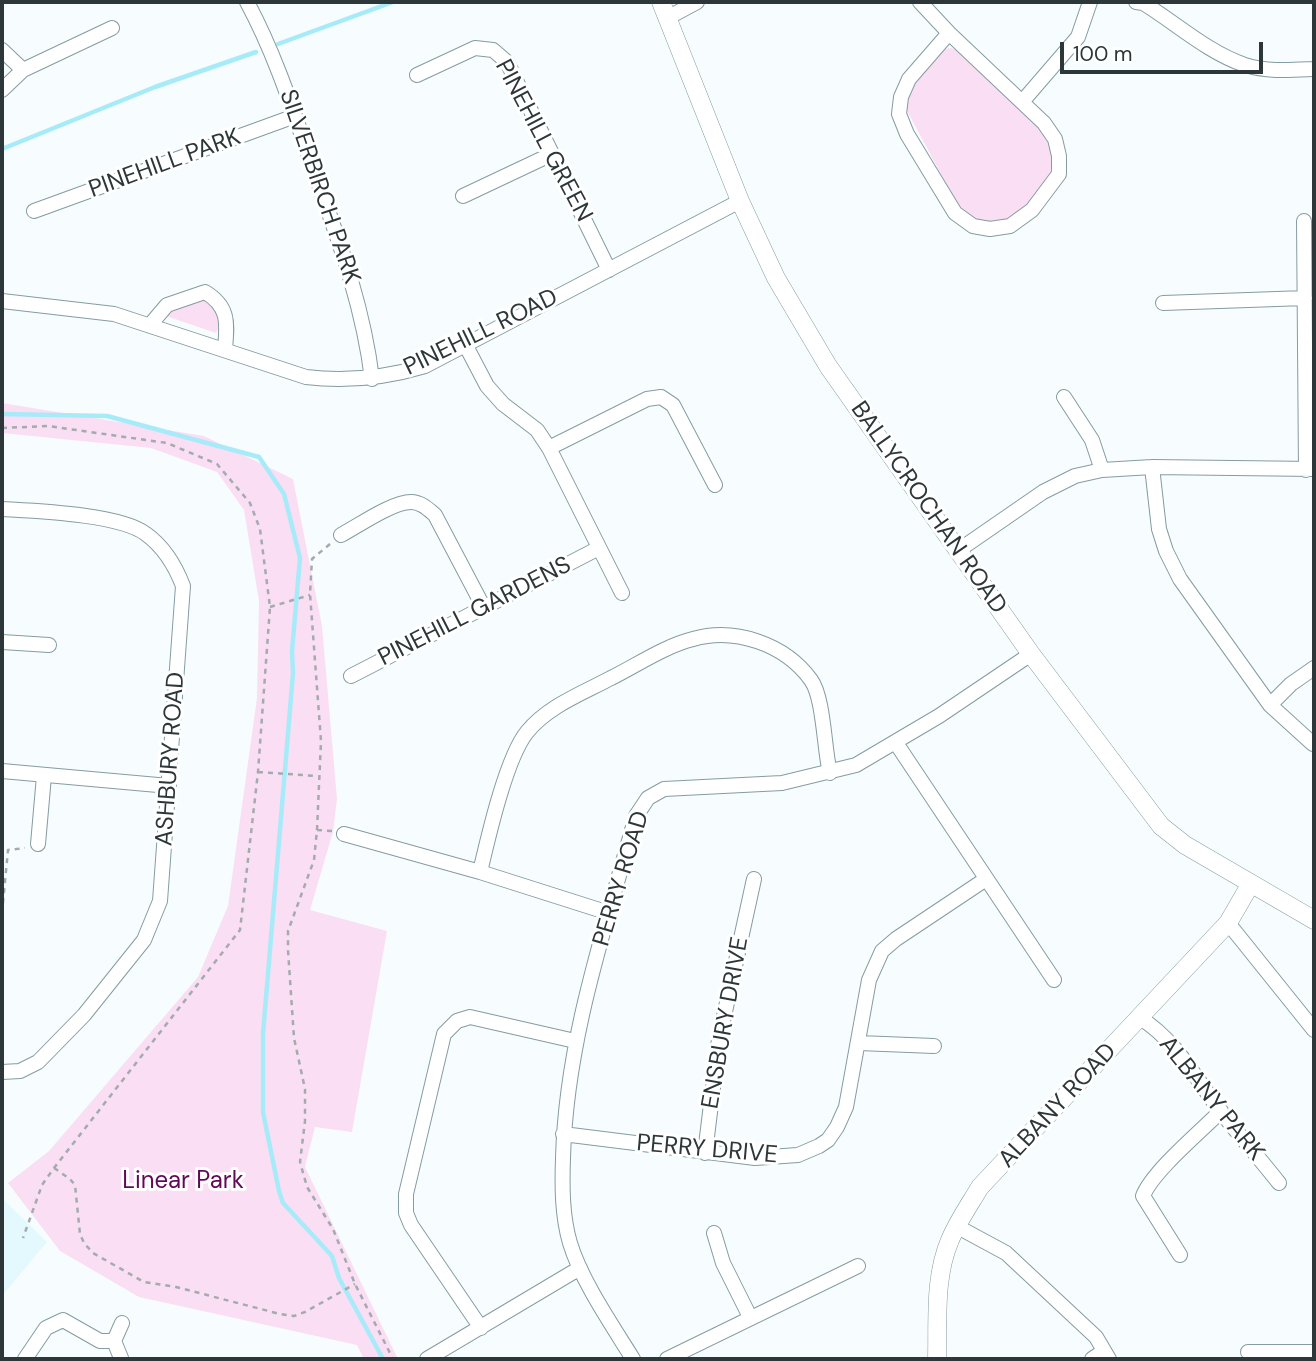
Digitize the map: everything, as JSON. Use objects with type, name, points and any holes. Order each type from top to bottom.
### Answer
[{"type":"street","name":"SILVERBIRCH PARK","points":[[247,2],[269,48],[295,116],[353,287],[364,326],[372,379]]},
{"type":"street","points":[[665,9],[697,2]]},
{"type":"street","points":[[920,2],[1044,123],[1055,139],[1059,174],[1032,210],[1010,226],[990,229],[973,226],[955,213],[907,134],[899,114],[901,97],[909,79],[949,33]]},
{"type":"street","points":[[1022,102],[1078,37],[1090,2]]},
{"type":"street","points":[[1136,2],[1143,3],[1223,55],[1246,65],[1283,71],[1314,69]]},
{"type":"street","name":"BALLYCROCHAN ROAD","points":[[665,9],[740,201],[776,278],[828,366],[1031,654],[1161,826],[1185,845],[1250,885],[1314,920]]},
{"type":"street","points":[[2,90],[23,70],[112,28]]},
{"type":"street","name":"PINEHILL GREEN","points":[[417,75],[475,48],[493,50],[507,62],[609,270]]},
{"type":"street","points":[[2,50],[23,70]]},
{"type":"street","name":"PINEHILL PARK","points":[[34,211],[295,116]]},
{"type":"street","points":[[463,196],[552,154]]},
{"type":"street","name":"PINEHILL ROAD","points":[[2,301],[114,314],[306,377],[335,381],[372,379],[425,366],[740,201]]},
{"type":"street","points":[[958,550],[1044,492],[1074,476],[1102,470],[1152,467],[1310,470],[1304,221]]},
{"type":"street","points":[[150,325],[167,305],[205,292],[216,299],[226,316],[225,350]]},
{"type":"street","points":[[1163,303],[1305,298]]},
{"type":"street","points":[[466,346],[487,386],[503,404],[537,430],[549,448],[622,593]]},
{"type":"street","points":[[549,448],[647,399],[661,397],[673,405],[715,485]]},
{"type":"street","points":[[1064,397],[1092,440],[1102,470]]},
{"type":"street","points":[[1152,467],[1158,529],[1180,579],[1270,705],[1313,744]]},
{"type":"street","points":[[341,535],[400,504],[413,502],[424,505],[435,515],[484,608]]},
{"type":"street","name":"ASHBURY ROAD","points":[[2,509],[64,513],[121,523],[144,532],[175,566],[183,586],[160,901],[144,940],[84,1015],[38,1062],[20,1071],[2,1072]]},
{"type":"street","name":"PINEHILL GARDENS","points":[[351,676],[598,548]]},
{"type":"street","points":[[480,872],[505,784],[518,748],[527,733],[563,703],[692,639],[719,635],[749,638],[772,647],[798,664],[813,683],[830,773]]},
{"type":"street","points":[[2,642],[49,645]]},
{"type":"street","name":"PERRY ROAD","points":[[633,1359],[580,1268],[569,1240],[564,1209],[564,1134],[575,1041],[636,816],[648,798],[664,789],[782,783],[856,765],[895,743],[1031,654]]},
{"type":"street","points":[[1270,705],[1314,668]]},
{"type":"street","points":[[895,743],[1054,980]]},
{"type":"street","points":[[2,771],[169,786]]},
{"type":"street","points":[[38,844],[44,776]]},
{"type":"street","points":[[344,834],[480,872],[610,913]]},
{"type":"street","name":"PERRY DRIVE","points":[[564,1134],[755,1158],[808,1152],[828,1140],[846,1107],[869,980],[881,951],[986,878]]},
{"type":"street","name":"ALBANY ROAD","points":[[937,1359],[939,1288],[944,1259],[956,1226],[980,1187],[1228,923],[1250,885]]},
{"type":"street","name":"ENSBURY DRIVE","points":[[705,1153],[719,1039],[752,886],[735,889]]},
{"type":"street","points":[[1228,923],[1314,1030]]},
{"type":"street","points":[[481,1328],[411,1225],[406,1213],[406,1194],[412,1162],[444,1034],[457,1021],[470,1017],[575,1041]]},
{"type":"street","name":"ALBANY PARK","points":[[1140,1018],[1160,1034],[1190,1068],[1279,1183]]},
{"type":"street","points":[[859,1043],[934,1046]]},
{"type":"street","points":[[1180,1255],[1143,1196],[1163,1168],[1221,1111]]},
{"type":"street","points":[[956,1226],[1006,1253],[1096,1336],[1102,1356]]},
{"type":"street","points":[[714,1234],[723,1263],[750,1317]]},
{"type":"street","points":[[667,1359],[858,1266]]},
{"type":"street","points":[[425,1356],[481,1328],[580,1268]]},
{"type":"street","points":[[25,1359],[46,1328],[63,1320],[100,1341],[114,1341]]},
{"type":"street","points":[[121,1358],[114,1341],[122,1323]]},
{"type":"street","points":[[1248,1352],[1278,1356],[1314,1352]]},
{"type":"path","points":[[341,535],[312,559],[310,594],[321,741],[314,860],[288,931],[290,1004],[305,1089],[305,1121],[300,1163],[307,1187],[333,1229],[353,1285],[393,1359]]},
{"type":"path","points":[[270,607],[310,594]]},
{"type":"path","points":[[258,772],[318,776]]},
{"type":"path","points":[[2,913],[8,850],[38,844]]},
{"type":"path","points":[[54,1168],[75,1185],[84,1243],[93,1253],[144,1282],[176,1287],[294,1316],[353,1285]]},
{"type":"shaded area","points":[[2,1198],[47,1242],[2,1296]]},
{"type":"green space","points":[[951,48],[965,53],[1041,129],[1054,156],[1052,176],[1040,196],[1021,212],[1000,222],[979,222],[967,215],[957,204],[906,109],[911,83],[944,49]]},
{"type":"green space","points":[[204,300],[218,314],[219,328],[216,333],[166,316],[167,312]]},
{"type":"green space","name":"Linear Park","points":[[2,403],[204,436],[293,479],[322,626],[337,799],[333,832],[310,910],[387,931],[352,1132],[315,1127],[305,1167],[398,1359],[364,1359],[357,1345],[139,1297],[60,1251],[8,1183],[49,1151],[198,977],[228,906],[257,698],[259,601],[244,510],[217,472],[151,448],[2,433]]},
{"type":"waterway","points":[[278,44],[393,2]]},
{"type":"waterway","points":[[2,149],[155,87],[256,52]]},
{"type":"waterway","points":[[2,414],[107,416],[259,457],[284,494],[300,558],[263,1034],[263,1112],[283,1203],[332,1256],[339,1278],[383,1359]]}]
